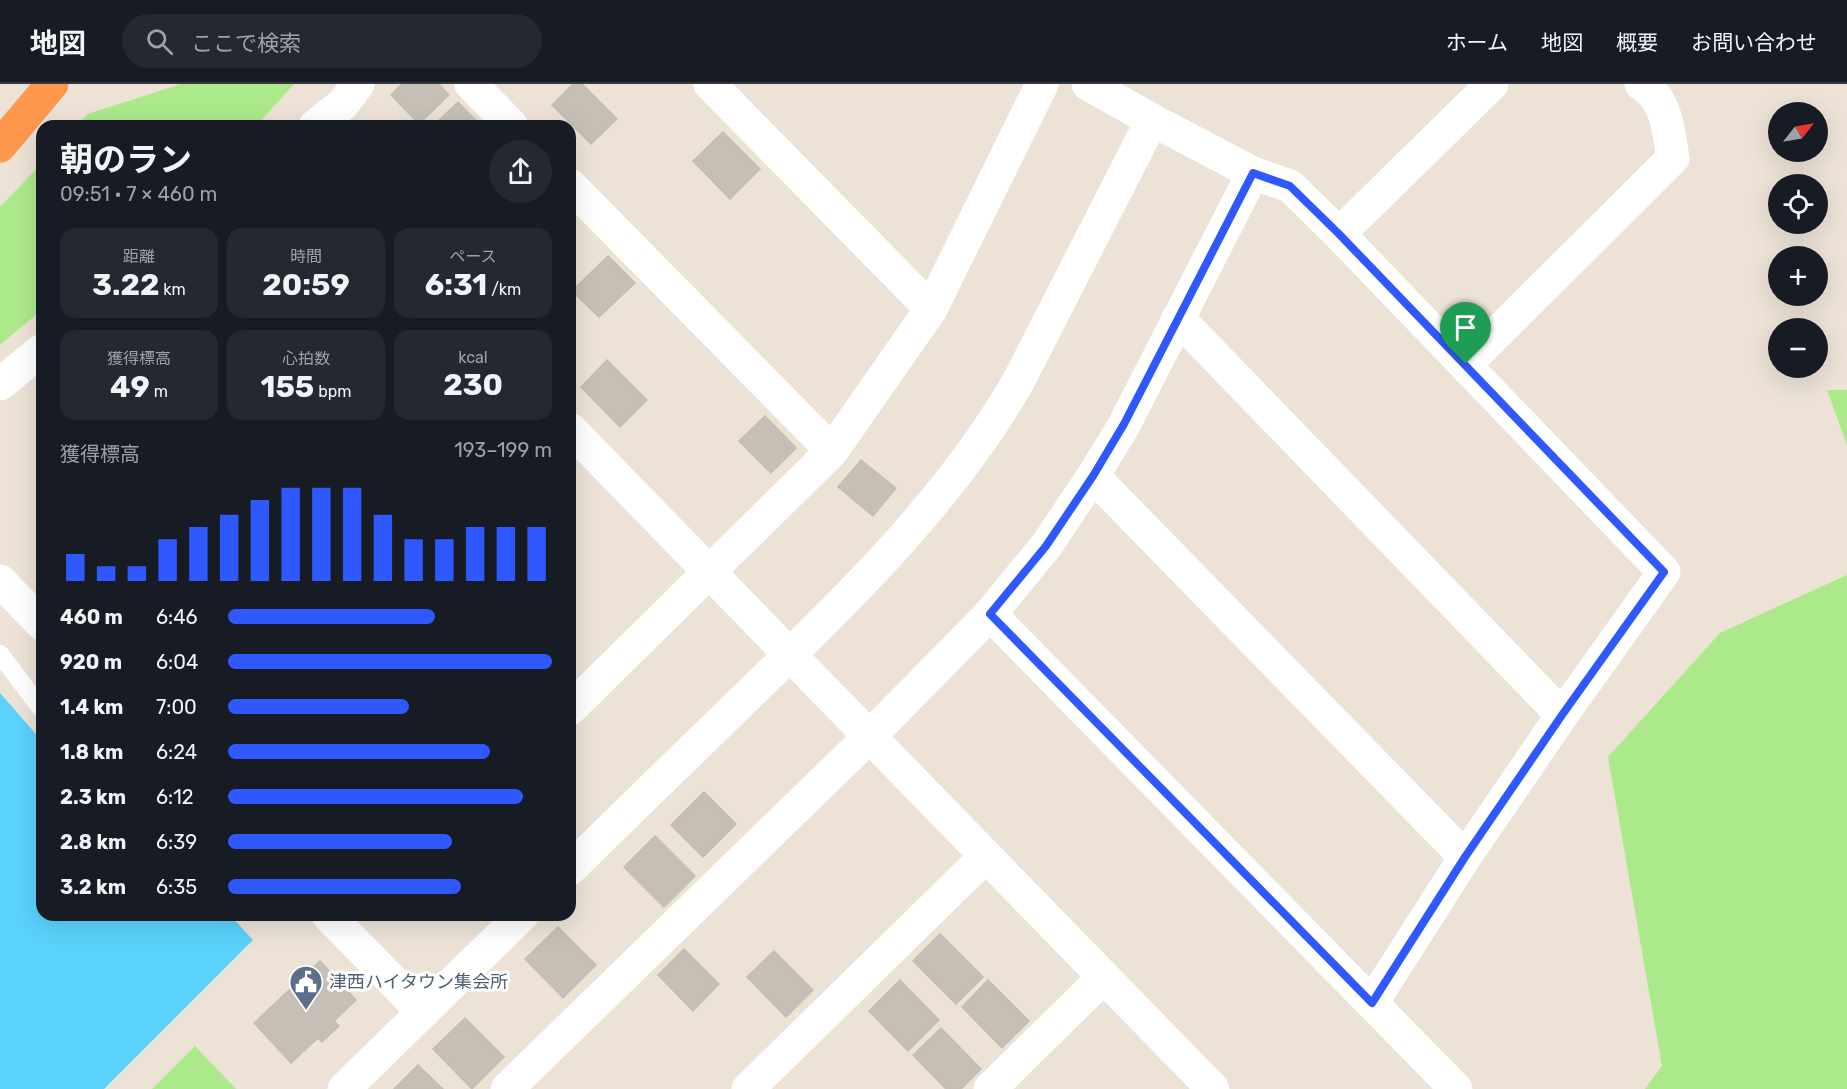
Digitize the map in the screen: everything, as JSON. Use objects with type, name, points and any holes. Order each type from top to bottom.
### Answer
[{"type":"highway","points":[[0,146],[52,84]]},
{"type":"street","points":[[323,120],[343,104],[358,84]]},
{"type":"street","points":[[471,84],[506,120]]},
{"type":"street","points":[[710,84],[931,309]]},
{"type":"street","points":[[576,692],[710,572],[832,451],[931,309],[1042,84]]},
{"type":"street","points":[[1088,84],[1253,173],[1290,186],[1466,364],[1664,572],[1465,857],[1372,1003]]},
{"type":"street","points":[[1339,234],[1491,84]]},
{"type":"street","points":[[1466,364],[1673,158],[1665,110],[1649,89],[1641,84]]},
{"type":"street","points":[[576,863],[859,586],[917,522],[996,420],[1018,382],[1152,120]]},
{"type":"street","points":[[507,1089],[869,737],[990,614],[1046,546],[1093,476],[1124,424],[1253,173]]},
{"type":"street","points":[[576,191],[832,451]]},
{"type":"street","points":[[1178,318],[1562,715]]},
{"type":"street","points":[[0,384],[36,364]]},
{"type":"street","points":[[576,435],[1213,1089]]},
{"type":"street","points":[[1093,476],[1465,857]]},
{"type":"street","points":[[0,581],[36,618]]},
{"type":"street","points":[[990,614],[1455,1089]]},
{"type":"street","points":[[748,1089],[986,856]]},
{"type":"street","points":[[344,921],[423,1012]]},
{"type":"street","points":[[344,1089],[516,921]]},
{"type":"street","points":[[990,1089],[1104,977]]},
{"type":"lane","points":[[0,654],[36,702]]},
{"type":"green space","points":[[181,84],[294,84],[261,120],[82,120],[88,114]]},
{"type":"green space","points":[[36,169],[36,315],[0,345],[0,207]]},
{"type":"green space","points":[[1827,390],[1847,390],[1847,445]]},
{"type":"green space","points":[[1847,575],[1847,1089],[1645,1089],[1662,1066],[1608,757],[1720,633]]},
{"type":"green space","points":[[195,1046],[236,1089],[152,1089]]},
{"type":"water","points":[[0,693],[36,734],[36,921],[236,921],[253,940],[104,1089],[0,1089]]},
{"type":"building","points":[[402,84],[439,84],[449,95],[423,120],[415,120],[391,95]]},
{"type":"building","points":[[573,84],[582,84],[617,119],[591,144],[576,129],[576,120],[567,120],[552,105]]},
{"type":"building","points":[[458,102],[475,120],[439,120]]},
{"type":"building","points":[[723,132],[760,169],[730,199],[693,161]]},
{"type":"building","points":[[608,256],[635,283],[599,317],[576,295],[576,287]]},
{"type":"building","points":[[607,360],[647,400],[620,427],[581,387]]},
{"type":"building","points":[[765,416],[796,448],[771,473],[739,441]]},
{"type":"building","points":[[861,460],[896,488],[873,516],[838,487]]},
{"type":"building","points":[[704,792],[736,824],[703,857],[671,825]]},
{"type":"building","points":[[655,836],[695,876],[664,907],[624,867]]},
{"type":"building","points":[[558,927],[596,965],[563,998],[525,959]]},
{"type":"building","points":[[940,934],[983,977],[956,1004],[913,961]]},
{"type":"building","points":[[684,949],[719,984],[693,1011],[658,975]]},
{"type":"building","points":[[774,951],[813,990],[786,1017],[747,977]]},
{"type":"building","name":"津西ハイタウン集会所","points":[[320,961],[356,1000],[334,1021],[339,1026],[322,1042],[318,1038],[291,1063],[254,1023]]},
{"type":"building","points":[[900,980],[939,1020],[908,1051],[869,1011]]},
{"type":"building","points":[[988,980],[1029,1021],[1002,1048],[962,1007]]},
{"type":"building","points":[[465,1018],[504,1057],[472,1089],[433,1049]]},
{"type":"building","points":[[941,1028],[981,1069],[961,1089],[946,1089],[913,1055]]},
{"type":"building","points":[[418,1065],[443,1089],[394,1089]]},
{"type":"place","name":"津西ハイタウン集会所","points":[[306,1011]]},
{"type":"route","points":[[1253,173],[1290,186],[1466,364],[1664,572],[1465,857],[1372,1003],[990,614],[1046,546],[1093,476],[1124,424],[1253,173]]}]
